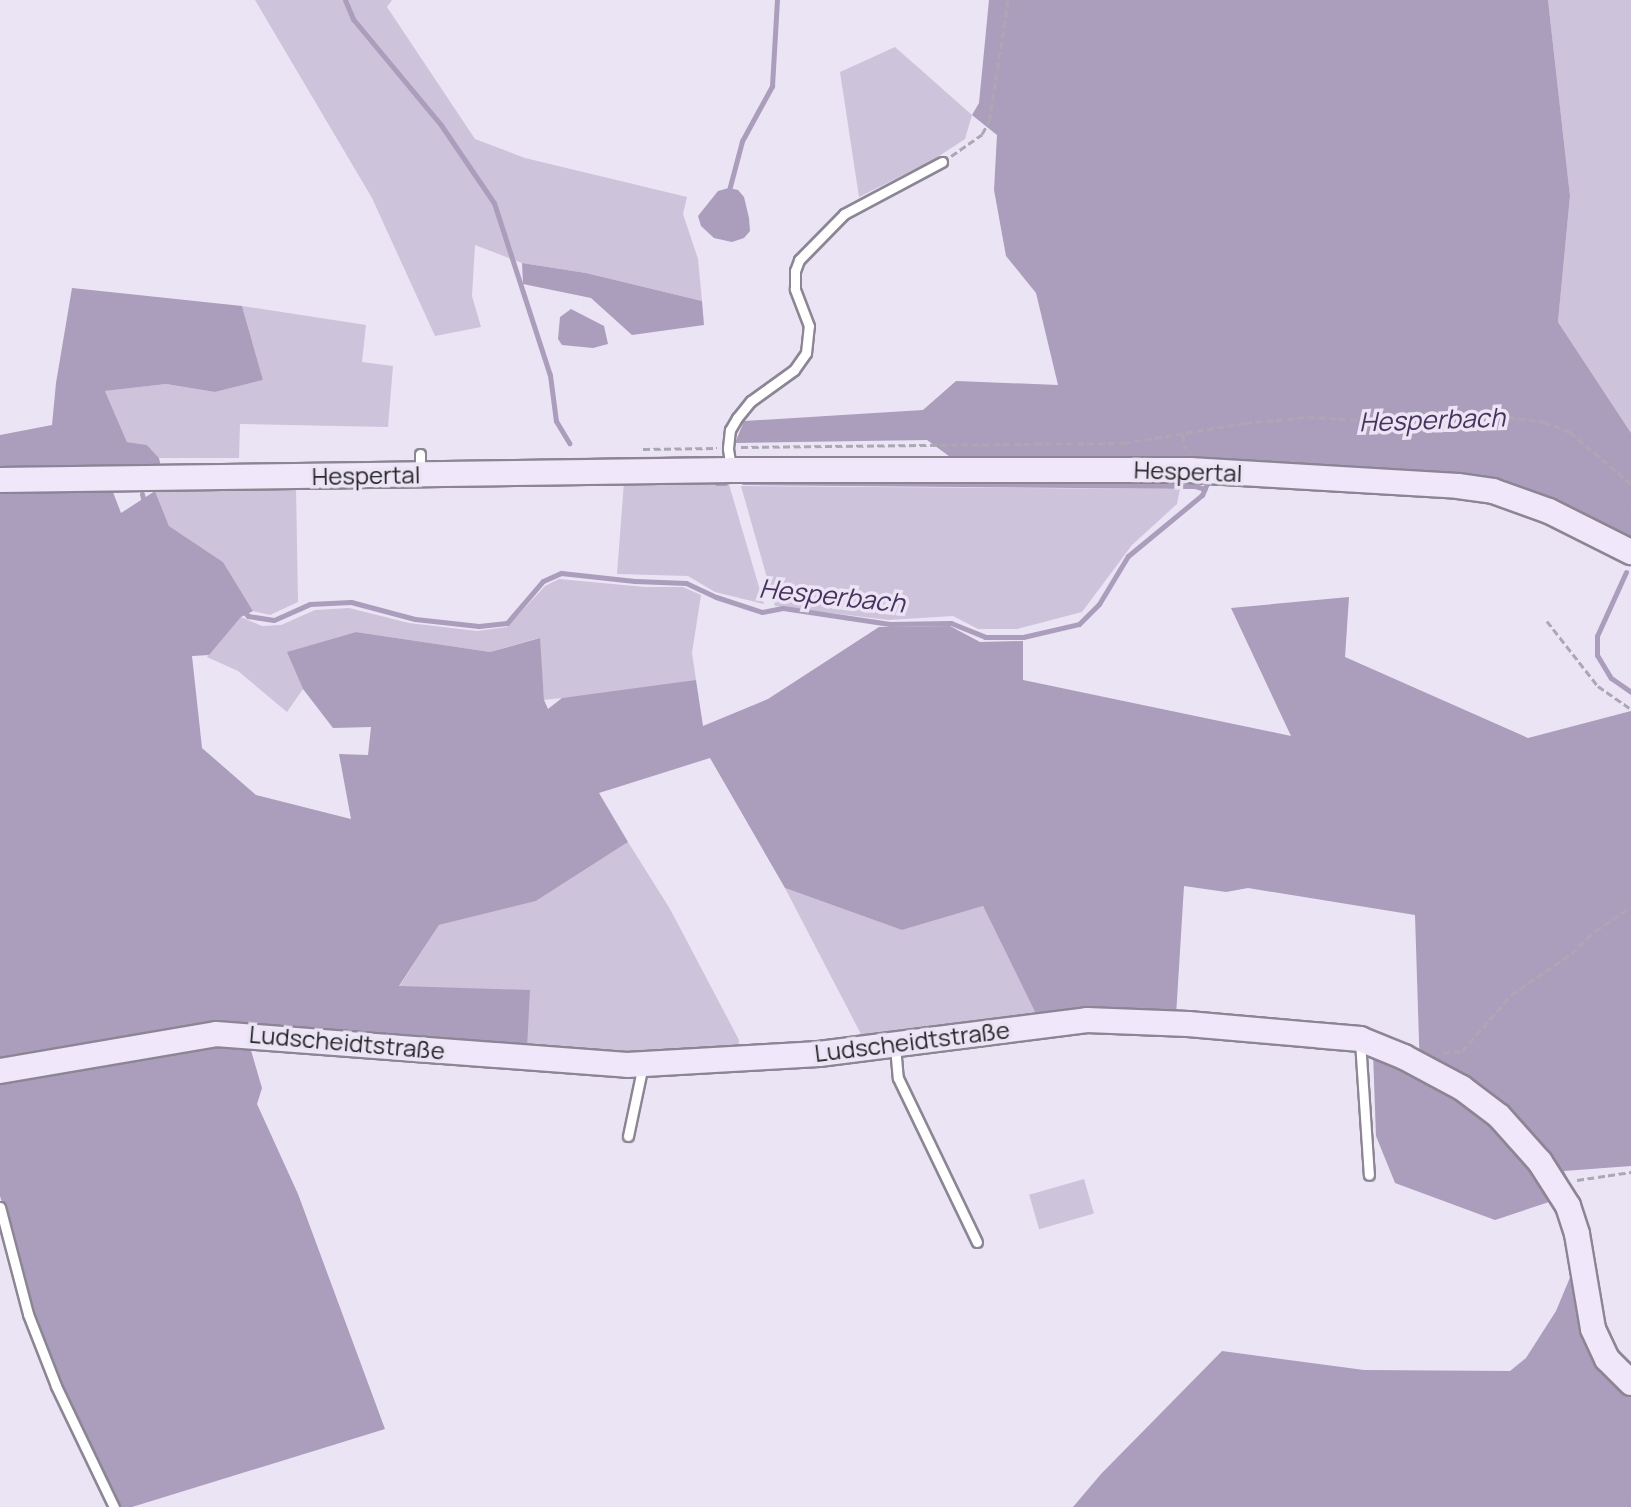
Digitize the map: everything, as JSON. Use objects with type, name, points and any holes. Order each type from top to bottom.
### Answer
[{"type":"street","name":"Hespertal","points":[[0,480],[420,464],[730,459],[1190,470],[1458,486],[1508,494],[1631,552]]},
{"type":"street","name":"Ludscheidtstraße","points":[[0,1071],[187,1036],[229,1034],[643,1065],[819,1054],[1087,1020],[1188,1024],[1360,1039],[1404,1057],[1462,1088],[1499,1116],[1541,1161],[1568,1206],[1577,1234],[1593,1329],[1607,1359],[1631,1383]]},
{"type":"lane","points":[[730,459],[730,430],[751,401],[794,370],[806,353],[809,326],[795,289],[795,271],[799,260],[844,214],[942,162]]},
{"type":"lane","points":[[1360,1039],[1369,1175]]},
{"type":"lane","points":[[895,1045],[898,1078],[977,1242]]},
{"type":"lane","points":[[628,1136],[643,1065]]},
{"type":"lane","points":[[0,1208],[28,1314],[56,1386],[114,1507]]},
{"type":"path","points":[[942,162],[982,134],[989,121],[995,102],[1008,0]]},
{"type":"path","points":[[730,459],[1124,443],[1308,417],[1433,424],[1508,416],[1544,422],[1570,432],[1631,484]]},
{"type":"path","points":[[1547,621],[1598,686],[1631,709]]},
{"type":"path","points":[[1439,1053],[1462,1051],[1511,995],[1571,954],[1595,931],[1631,907]]},
{"type":"path","points":[[1581,1179],[1631,1172]]},
{"type":"shaded area","points":[[255,0],[392,0],[387,7],[475,139],[525,158],[687,197],[683,214],[698,259],[702,301],[586,273],[522,263],[475,245],[472,296],[481,327],[435,336],[372,198]]},
{"type":"shaded area","points":[[989,0],[1548,0],[1570,196],[1558,322],[1631,433],[1631,540],[1499,482],[1194,456],[953,459],[927,440],[735,443],[744,421],[923,410],[956,381],[1058,385],[1036,293],[1006,256],[994,190],[997,135],[972,115],[979,103]]},
{"type":"shaded area","points":[[1548,0],[1631,0],[1631,433],[1558,322],[1570,196]]},
{"type":"shaded area","points":[[895,47],[972,115],[965,139],[933,160],[859,197],[840,72]]},
{"type":"shaded area","points":[[729,188],[738,190],[744,197],[750,231],[744,238],[732,242],[714,238],[701,226],[698,216],[718,191]]},
{"type":"shaded area","points":[[522,263],[586,273],[702,301],[704,325],[632,335],[591,298],[523,284]]},
{"type":"shaded area","points":[[72,288],[242,306],[263,380],[215,392],[166,384],[105,391],[127,442],[147,445],[159,458],[162,471],[0,472],[0,435],[52,425],[56,383]]},
{"type":"shaded area","points":[[242,306],[366,325],[362,362],[393,366],[388,427],[240,424],[239,458],[159,458],[147,445],[127,442],[105,391],[166,384],[215,392],[263,380]]},
{"type":"shaded area","points":[[571,309],[604,326],[608,344],[593,348],[562,345],[558,339],[560,317]]},
{"type":"shaded area","points":[[728,481],[764,604],[715,592],[688,576],[617,574],[624,482]]},
{"type":"shaded area","points":[[741,486],[1180,489],[1177,504],[1132,545],[1082,612],[1017,629],[978,629],[953,616],[888,620],[775,606]]},
{"type":"shaded area","points":[[111,487],[121,513],[155,491],[169,526],[223,562],[253,611],[241,617],[209,655],[192,656],[202,748],[256,795],[351,819],[339,754],[368,755],[371,727],[333,728],[303,689],[287,652],[356,632],[490,652],[540,638],[544,700],[548,709],[562,698],[696,680],[703,726],[768,699],[879,627],[950,626],[980,642],[1023,641],[1023,680],[1291,736],[1231,608],[1349,597],[1345,657],[1528,738],[1631,711],[1631,1166],[1564,1171],[1586,1218],[1602,1318],[1621,1356],[1631,1365],[1631,1507],[1073,1507],[1101,1474],[1222,1351],[1364,1370],[1510,1371],[1526,1358],[1556,1311],[1571,1275],[1568,1239],[1552,1201],[1495,1220],[1395,1183],[1376,1136],[1373,1053],[1420,1072],[1415,915],[1248,888],[1226,892],[1184,886],[1176,1016],[1037,1016],[983,906],[902,930],[785,888],[710,758],[599,793],[628,842],[536,901],[439,925],[399,986],[530,990],[527,1048],[243,1023],[262,1088],[257,1104],[298,1194],[385,1429],[132,1507],[120,1507],[85,1443],[42,1338],[0,1196],[0,491]]},
{"type":"shaded area","points":[[296,487],[298,602],[270,615],[253,611],[223,562],[169,526],[155,491]]},
{"type":"shaded area","points":[[559,579],[645,587],[683,587],[701,595],[692,653],[696,680],[653,688],[544,700],[539,638],[490,652],[356,632],[288,652],[303,689],[287,712],[238,671],[207,657],[241,617],[262,626],[281,625],[315,610],[349,608],[409,623],[477,631],[507,627],[545,586]]},
{"type":"shaded area","points":[[628,842],[670,909],[739,1040],[738,1048],[643,1054],[527,1048],[399,987],[439,925],[536,901]]},
{"type":"shaded area","points":[[785,888],[902,930],[983,906],[1037,1016],[863,1038]]},
{"type":"shaded area","points":[[1084,1179],[1094,1214],[1039,1229],[1029,1195]]},
{"type":"waterway","points":[[345,0],[353,19],[441,125],[494,203],[550,375],[556,421],[569,443]]},
{"type":"waterway","points":[[728,194],[742,141],[772,86],[777,0]]},
{"type":"waterway","name":"Hesperbach","points":[[1210,453],[1215,446],[1251,439],[1431,445],[1484,443],[1516,436],[1540,439],[1573,457],[1590,488],[1631,508]]},
{"type":"waterway","name":"Hesperbach","points":[[0,460],[57,459],[102,454],[132,463]]},
{"type":"waterway","points":[[570,460],[700,458]]},
{"type":"waterway","points":[[743,482],[1195,486],[1205,489]]},
{"type":"waterway","points":[[717,483],[725,483]]},
{"type":"waterway","name":"Hesperbach","points":[[142,494],[150,528],[163,548],[211,574],[248,616],[274,620],[310,604],[351,602],[415,619],[479,626],[507,623],[543,581],[561,573],[686,583],[716,597],[762,612],[783,608],[890,624],[951,623],[985,637],[1023,637],[1079,624],[1099,604],[1128,556],[1202,495],[1207,483]]},
{"type":"waterway","name":"Hesperbach","points":[[1626,572],[1597,636],[1597,655],[1611,678],[1631,692]]},
{"type":"waterway","points":[[1202,1441],[1236,1422],[1253,1420],[1274,1399],[1348,1413],[1412,1431],[1457,1463],[1486,1476],[1533,1475],[1588,1495],[1631,1501]]}]
